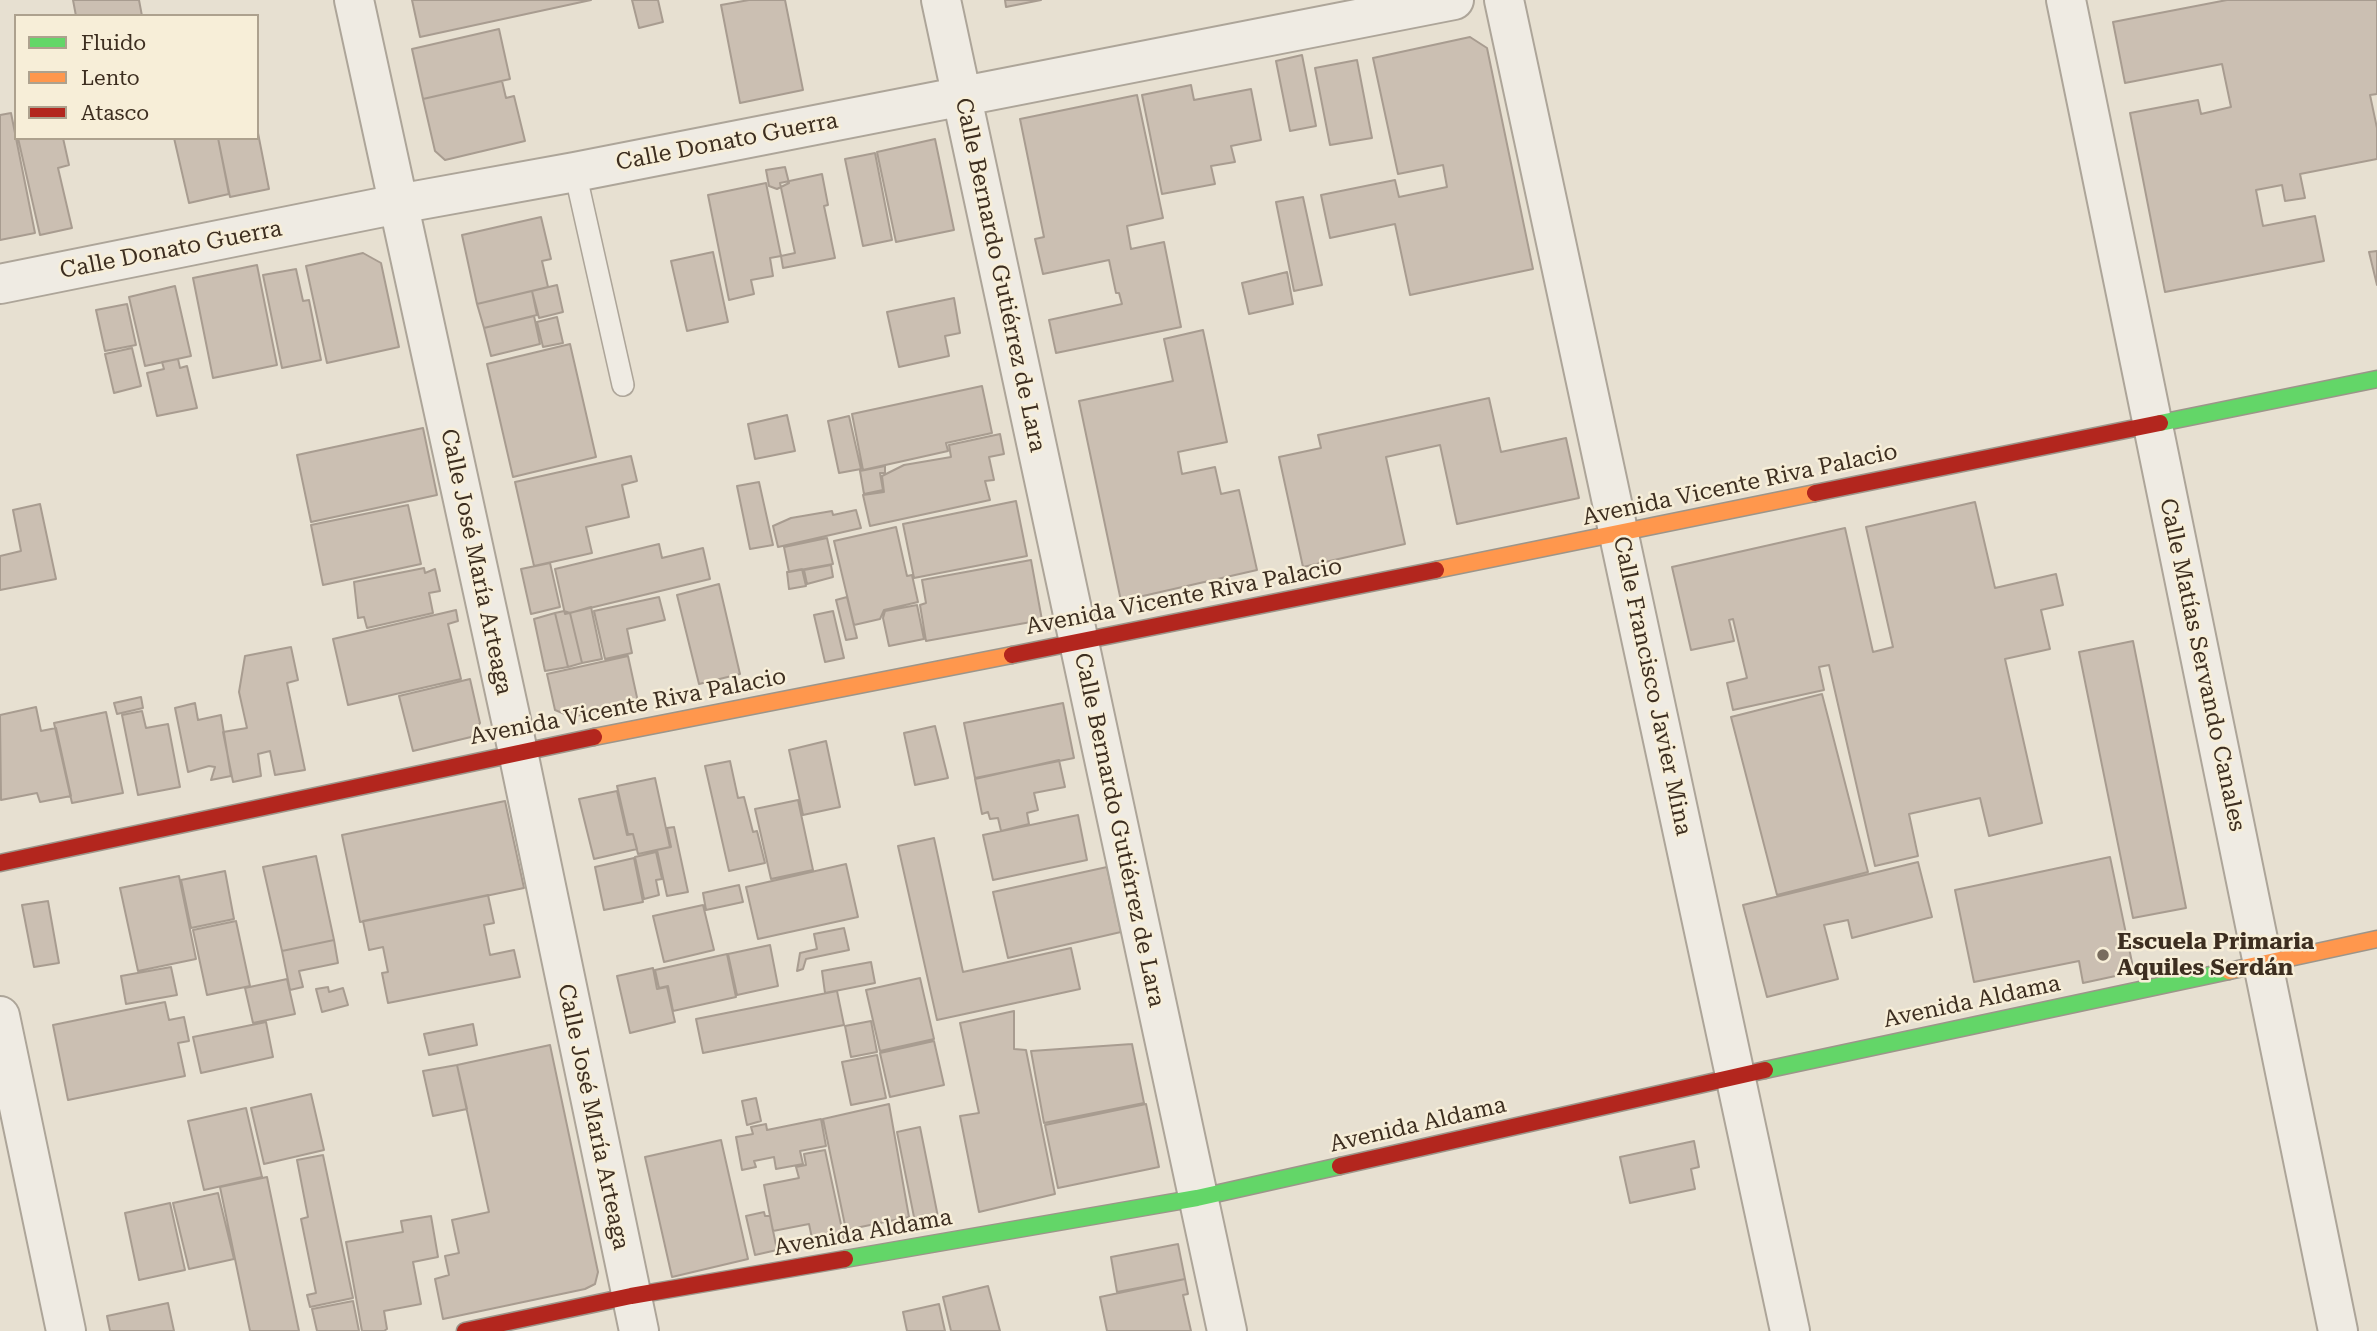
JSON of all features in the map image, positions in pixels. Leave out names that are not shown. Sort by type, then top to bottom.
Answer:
[{"type":"street","name":"Calle José María Arteaga","points":[[354,0],[518,752],[635,1314]]},
{"type":"street","name":"Calle Bernardo Gutiérrez de Lara","points":[[941,0],[1227,1331]]},
{"type":"street","name":"Calle Donato Guerra","points":[[0,284],[398,204],[575,172],[1454,0]]},
{"type":"street","name":"Calle Francisco Javier Mina","points":[[1504,0],[1790,1331]]},
{"type":"street","name":"Calle Matías Servando Canales","points":[[2066,0],[2338,1331]]},
{"type":"street","name":"Avenida Vicente Riva Palacio","points":[[0,863],[518,752],[1080,642],[2377,379]]},
{"type":"street","name":"Avenida Aldama","points":[[465,1331],[635,1314],[1197,1198],[1736,1076],[2377,939]]},
{"type":"street","points":[[0,1016],[66,1331]]},
{"type":"lane","points":[[575,172],[623,385]]},
{"type":"building","points":[[73,0],[139,0],[142,14],[76,14]]},
{"type":"building","points":[[412,0],[591,0],[420,37]]},
{"type":"building","points":[[632,0],[658,0],[663,22],[639,28]]},
{"type":"building","points":[[749,0],[785,0],[803,90],[740,103],[721,5]]},
{"type":"building","points":[[1005,0],[1041,0],[1006,7]]},
{"type":"building","points":[[2227,0],[2377,0],[2377,94],[2370,95],[2377,128],[2377,159],[2300,174],[2305,198],[2285,201],[2282,185],[2256,190],[2263,226],[2315,216],[2324,261],[2165,292],[2130,113],[2198,100],[2201,114],[2231,107],[2222,64],[2125,83],[2113,22]]},
{"type":"building","points":[[499,29],[510,79],[423,99],[412,49]]},
{"type":"building","points":[[1470,37],[1487,48],[1533,269],[1410,295],[1395,224],[1330,238],[1321,195],[1395,180],[1399,197],[1447,187],[1443,165],[1398,174],[1373,58]]},
{"type":"building","points":[[1302,55],[1316,126],[1290,131],[1276,61]]},
{"type":"building","points":[[1357,60],[1372,138],[1330,145],[1315,68]]},
{"type":"building","points":[[502,81],[506,98],[514,96],[525,141],[445,160],[435,151],[423,99]]},
{"type":"building","points":[[1191,85],[1194,100],[1251,89],[1261,140],[1231,146],[1235,162],[1211,166],[1215,184],[1162,194],[1142,95]]},
{"type":"building","points":[[1137,95],[1163,218],[1127,226],[1131,249],[1164,242],[1181,327],[1056,353],[1049,320],[1122,304],[1119,293],[1116,293],[1109,260],[1043,274],[1035,239],[1044,237],[1020,119]]},
{"type":"building","points":[[11,113],[14,140],[16,140],[35,233],[0,240],[0,115]]},
{"type":"building","points":[[259,138],[269,189],[230,197],[218,140]]},
{"type":"building","points":[[935,139],[954,230],[896,242],[877,152]]},
{"type":"building","points":[[18,140],[63,140],[69,165],[58,168],[72,228],[40,235]]},
{"type":"building","points":[[174,140],[218,140],[229,194],[189,203]]},
{"type":"building","points":[[875,153],[892,240],[863,246],[845,159]]},
{"type":"building","points":[[785,167],[789,183],[777,189],[769,186],[766,170]]},
{"type":"building","points":[[822,174],[828,205],[824,206],[835,258],[783,268],[781,256],[795,253],[780,183]]},
{"type":"building","points":[[766,183],[781,256],[770,258],[773,276],[751,280],[754,294],[729,300],[708,195]]},
{"type":"building","points":[[1303,197],[1322,285],[1294,291],[1276,202]]},
{"type":"building","points":[[541,217],[551,259],[542,261],[548,287],[477,304],[462,235]]},
{"type":"building","points":[[2377,251],[2377,285],[2369,252]]},
{"type":"building","points":[[713,252],[728,322],[687,331],[671,261]]},
{"type":"building","points":[[363,253],[381,263],[399,347],[327,363],[306,266]]},
{"type":"building","points":[[257,265],[277,365],[213,378],[193,278]]},
{"type":"building","points":[[296,269],[303,301],[309,300],[321,360],[282,368],[263,275]]},
{"type":"building","points":[[1287,272],[1293,304],[1249,314],[1242,283]]},
{"type":"building","points":[[557,285],[563,312],[539,318],[532,291]]},
{"type":"building","points":[[175,286],[191,356],[145,366],[129,297]]},
{"type":"building","points":[[532,291],[537,315],[484,328],[477,304]]},
{"type":"building","points":[[954,298],[960,333],[945,336],[949,356],[899,367],[887,312]]},
{"type":"building","points":[[127,304],[136,345],[105,351],[96,310]]},
{"type":"building","points":[[534,316],[540,344],[491,356],[484,328]]},
{"type":"building","points":[[557,317],[563,343],[543,347],[537,322]]},
{"type":"building","points":[[1203,330],[1227,442],[1178,452],[1182,474],[1215,467],[1221,494],[1239,490],[1257,570],[1121,601],[1079,401],[1173,381],[1164,339]]},
{"type":"building","points":[[570,344],[596,457],[513,477],[487,364]]},
{"type":"building","points":[[132,348],[141,386],[114,393],[105,354]]},
{"type":"building","points":[[178,359],[180,368],[187,366],[197,408],[157,416],[147,373],[164,369],[162,362]]},
{"type":"building","points":[[982,386],[992,433],[946,443],[948,451],[863,470],[852,414]]},
{"type":"building","points":[[1489,398],[1501,452],[1566,438],[1579,498],[1457,524],[1440,445],[1386,457],[1405,544],[1303,567],[1279,457],[1321,448],[1318,435]]},
{"type":"building","points":[[787,415],[795,451],[755,459],[748,424]]},
{"type":"building","points":[[849,416],[861,469],[839,473],[828,421]]},
{"type":"building","points":[[423,428],[437,495],[311,522],[297,455]]},
{"type":"building","points":[[1000,434],[1004,454],[989,457],[994,480],[985,481],[990,500],[870,526],[863,495],[884,492],[882,476],[904,465],[951,457],[949,445]]},
{"type":"building","points":[[631,456],[637,481],[622,485],[629,517],[586,527],[592,553],[534,566],[515,482]]},
{"type":"building","points":[[885,466],[885,473],[880,473],[883,490],[864,494],[860,471]]},
{"type":"building","points":[[759,482],[773,545],[750,549],[737,486]]},
{"type":"building","points":[[1016,501],[1027,556],[914,578],[903,524]]},
{"type":"building","points":[[1975,502],[1995,588],[2056,574],[2063,605],[2041,610],[2050,649],[2005,659],[2042,823],[1989,836],[1980,798],[1909,814],[1918,856],[1875,866],[1829,665],[1819,667],[1824,690],[1733,710],[1727,683],[1747,678],[1733,619],[1729,620],[1734,641],[1691,650],[1672,567],[1845,528],[1873,652],[1893,647],[1866,527]]},
{"type":"building","points":[[40,504],[56,579],[0,590],[0,556],[21,551],[13,510]]},
{"type":"building","points":[[408,505],[421,564],[323,585],[311,525]]},
{"type":"building","points":[[856,510],[861,528],[778,547],[773,526],[791,518],[832,511],[833,515]]},
{"type":"building","points":[[896,527],[907,576],[912,575],[918,602],[884,610],[880,619],[854,625],[834,541]]},
{"type":"building","points":[[827,538],[833,564],[789,572],[784,547]]},
{"type":"building","points":[[659,544],[662,558],[703,548],[710,579],[565,614],[555,569]]},
{"type":"building","points":[[1031,560],[1042,620],[926,641],[920,605],[926,603],[922,580]]},
{"type":"building","points":[[550,563],[560,607],[531,614],[521,569]]},
{"type":"building","points":[[831,565],[833,577],[807,584],[804,570]]},
{"type":"building","points":[[424,568],[425,573],[435,569],[440,591],[429,593],[433,613],[367,628],[364,617],[358,618],[354,582]]},
{"type":"building","points":[[802,569],[806,586],[789,589],[787,572]]},
{"type":"building","points":[[719,584],[740,674],[699,684],[677,595]]},
{"type":"building","points":[[659,597],[665,620],[627,629],[632,653],[605,659],[594,611]]},
{"type":"building","points":[[847,597],[857,638],[846,640],[836,600]]},
{"type":"building","points":[[917,605],[924,639],[889,646],[883,618],[885,611]]},
{"type":"building","points":[[591,607],[602,659],[582,663],[570,613]]},
{"type":"building","points":[[456,610],[458,621],[448,624],[461,679],[348,705],[333,639]]},
{"type":"building","points":[[833,611],[844,658],[825,662],[814,615]]},
{"type":"building","points":[[555,613],[570,613],[582,663],[568,667]]},
{"type":"building","points":[[555,613],[568,667],[545,671],[534,619]]},
{"type":"building","points":[[2133,641],[2186,908],[2133,918],[2079,652]]},
{"type":"building","points":[[291,647],[298,680],[287,683],[305,770],[275,775],[270,751],[258,754],[261,776],[233,782],[223,732],[247,728],[239,692],[245,656]]},
{"type":"building","points":[[628,656],[638,702],[572,717],[555,710],[547,674]]},
{"type":"building","points":[[470,679],[480,723],[471,737],[413,751],[399,696]]},
{"type":"building","points":[[1822,694],[1868,872],[1777,895],[1731,717]]},
{"type":"building","points":[[141,697],[143,708],[117,714],[114,703]]},
{"type":"building","points":[[195,703],[198,720],[221,715],[231,776],[211,780],[215,767],[209,766],[188,772],[175,708]]},
{"type":"building","points":[[1063,703],[1074,758],[975,778],[964,723]]},
{"type":"building","points":[[36,707],[41,731],[56,728],[71,796],[40,802],[37,793],[1,800],[0,715]]},
{"type":"building","points":[[142,711],[146,728],[168,724],[180,787],[138,795],[122,715]]},
{"type":"building","points":[[106,712],[123,793],[72,803],[54,723]]},
{"type":"building","points":[[935,726],[948,778],[915,785],[904,733]]},
{"type":"building","points":[[826,741],[840,807],[803,815],[789,750]]},
{"type":"building","points":[[1059,760],[1065,787],[1034,793],[1038,810],[1027,813],[1029,824],[1001,831],[998,818],[990,819],[988,812],[982,814],[975,779]]},
{"type":"building","points":[[730,761],[738,798],[744,797],[765,863],[729,871],[705,766]]},
{"type":"building","points":[[655,778],[670,847],[638,854],[633,834],[628,834],[617,786]]},
{"type":"building","points":[[617,791],[627,835],[633,834],[637,849],[594,859],[579,799]]},
{"type":"building","points":[[798,800],[813,870],[771,879],[755,809]]},
{"type":"building","points":[[505,801],[524,888],[360,922],[342,835]]},
{"type":"building","points":[[1078,815],[1087,860],[993,880],[983,835]]},
{"type":"building","points":[[674,827],[688,892],[667,896],[657,850],[671,847],[667,828]]},
{"type":"building","points":[[934,838],[963,972],[1071,948],[1080,989],[937,1020],[898,846]]},
{"type":"building","points":[[656,852],[662,879],[656,880],[659,895],[644,899],[635,857]]},
{"type":"building","points":[[316,856],[334,940],[282,951],[263,867]]},
{"type":"building","points":[[2110,857],[2134,972],[2083,983],[2079,961],[1974,982],[1955,890]]},
{"type":"building","points":[[634,858],[643,902],[604,910],[595,867]]},
{"type":"building","points":[[1918,862],[1932,917],[1852,938],[1848,920],[1824,925],[1838,979],[1767,997],[1743,905]]},
{"type":"building","points":[[846,864],[858,917],[758,939],[746,887]]},
{"type":"building","points":[[1107,867],[1121,932],[1008,958],[993,892]]},
{"type":"building","points":[[225,871],[234,919],[191,928],[181,880]]},
{"type":"building","points":[[179,876],[196,959],[138,971],[120,888]]},
{"type":"building","points":[[739,885],[743,902],[706,910],[703,893]]},
{"type":"building","points":[[488,895],[494,923],[484,925],[490,955],[514,950],[520,977],[388,1003],[382,973],[388,972],[383,947],[369,950],[363,921]]},
{"type":"building","points":[[48,901],[59,963],[34,967],[22,905]]},
{"type":"building","points":[[703,905],[714,950],[664,962],[653,916]]},
{"type":"building","points":[[236,921],[250,986],[207,995],[193,930]]},
{"type":"building","points":[[844,928],[849,950],[806,959],[803,969],[797,971],[800,953],[817,949],[814,934]]},
{"type":"building","points":[[334,940],[338,963],[299,971],[303,987],[290,990],[282,951]]},
{"type":"building","points":[[770,945],[778,986],[737,995],[728,954]]},
{"type":"building","points":[[727,954],[736,997],[673,1011],[668,986],[659,988],[655,970]]},
{"type":"building","points":[[871,962],[875,983],[825,993],[822,971]]},
{"type":"building","points":[[171,967],[177,995],[126,1004],[121,976]]},
{"type":"building","points":[[653,968],[657,989],[667,987],[675,1022],[630,1033],[617,976]]},
{"type":"building","points":[[920,978],[934,1039],[880,1051],[866,990]]},
{"type":"building","points":[[287,979],[295,1014],[253,1023],[245,988]]},
{"type":"building","points":[[328,987],[329,992],[343,988],[348,1005],[322,1012],[316,989]]},
{"type":"building","points":[[837,991],[844,1025],[703,1053],[696,1019]]},
{"type":"building","points":[[165,1002],[169,1020],[184,1017],[189,1041],[178,1043],[185,1076],[68,1100],[53,1025]]},
{"type":"building","points":[[1014,1011],[1014,1049],[1026,1050],[1055,1194],[979,1212],[960,1116],[979,1113],[960,1023]]},
{"type":"building","points":[[871,1021],[877,1052],[851,1057],[845,1026]]},
{"type":"building","points":[[266,1022],[273,1057],[201,1073],[193,1037]]},
{"type":"building","points":[[473,1024],[477,1045],[429,1055],[424,1034]]},
{"type":"building","points":[[934,1041],[944,1085],[890,1097],[880,1053]]},
{"type":"building","points":[[1132,1044],[1144,1103],[1044,1123],[1031,1051]]},
{"type":"building","points":[[550,1045],[598,1272],[595,1284],[585,1289],[443,1319],[435,1279],[449,1275],[445,1256],[459,1253],[452,1220],[489,1212],[457,1065]]},
{"type":"building","points":[[877,1055],[886,1098],[851,1105],[842,1062]]},
{"type":"building","points":[[457,1065],[467,1109],[433,1116],[423,1071]]},
{"type":"building","points":[[311,1094],[324,1150],[264,1164],[251,1108]]},
{"type":"building","points":[[756,1098],[761,1121],[747,1125],[742,1101]]},
{"type":"building","points":[[889,1104],[909,1217],[846,1230],[823,1119]]},
{"type":"building","points":[[1146,1104],[1159,1167],[1058,1188],[1045,1125]]},
{"type":"building","points":[[246,1108],[262,1177],[204,1190],[188,1121]]},
{"type":"building","points":[[821,1119],[826,1146],[800,1151],[803,1164],[776,1169],[774,1157],[754,1161],[756,1167],[742,1170],[736,1137],[753,1134],[751,1127],[766,1124],[767,1130]]},
{"type":"building","points":[[920,1127],[938,1217],[915,1222],[897,1132]]},
{"type":"building","points":[[721,1140],[748,1259],[672,1277],[645,1157]]},
{"type":"building","points":[[1694,1141],[1699,1167],[1691,1169],[1695,1189],[1630,1203],[1620,1157]]},
{"type":"building","points":[[825,1150],[845,1243],[814,1248],[809,1224],[773,1231],[764,1185],[799,1178],[796,1167],[806,1165],[804,1154]]},
{"type":"building","points":[[323,1155],[353,1298],[310,1307],[307,1295],[316,1293],[301,1219],[308,1217],[297,1160]]},
{"type":"building","points":[[267,1177],[299,1331],[250,1331],[220,1187]]},
{"type":"building","points":[[218,1193],[234,1259],[189,1269],[173,1203]]},
{"type":"building","points":[[170,1203],[185,1270],[139,1280],[125,1213]]},
{"type":"building","points":[[764,1212],[765,1216],[770,1216],[777,1250],[755,1255],[746,1216]]},
{"type":"building","points":[[431,1216],[438,1257],[413,1262],[421,1304],[384,1311],[387,1329],[384,1331],[362,1331],[346,1242],[403,1232],[401,1221]]},
{"type":"building","points":[[1178,1244],[1185,1279],[1117,1292],[1111,1257]]},
{"type":"building","points":[[1185,1279],[1188,1294],[1183,1295],[1191,1331],[1107,1331],[1100,1297]]},
{"type":"building","points":[[988,1286],[1000,1331],[951,1331],[943,1297]]},
{"type":"building","points":[[353,1301],[359,1331],[317,1331],[312,1309]]},
{"type":"building","points":[[168,1303],[174,1331],[110,1331],[107,1316]]},
{"type":"building","points":[[939,1304],[945,1331],[907,1331],[903,1312]]},
{"type":"traffic: fast","points":[[2160,423],[2377,379]]},
{"type":"traffic: fast","points":[[1765,1070],[2229,971]]},
{"type":"traffic: fast","points":[[845,1259],[1197,1198],[1340,1166]]},
{"type":"traffic: slow","points":[[1436,570],[1815,493]]},
{"type":"traffic: slow","points":[[594,737],[1012,655]]},
{"type":"traffic: slow","points":[[2229,971],[2377,939]]},
{"type":"traffic: jam","points":[[1815,493],[2160,423]]},
{"type":"traffic: jam","points":[[1012,655],[1436,570]]},
{"type":"traffic: jam","points":[[0,863],[594,737]]},
{"type":"traffic: jam","points":[[1340,1166],[1765,1070]]},
{"type":"traffic: jam","points":[[465,1331],[631,1296],[845,1259]]},
{"type":"place","name":"Escuela Primaria Aquiles Serdán","points":[[2103,955]]}]
